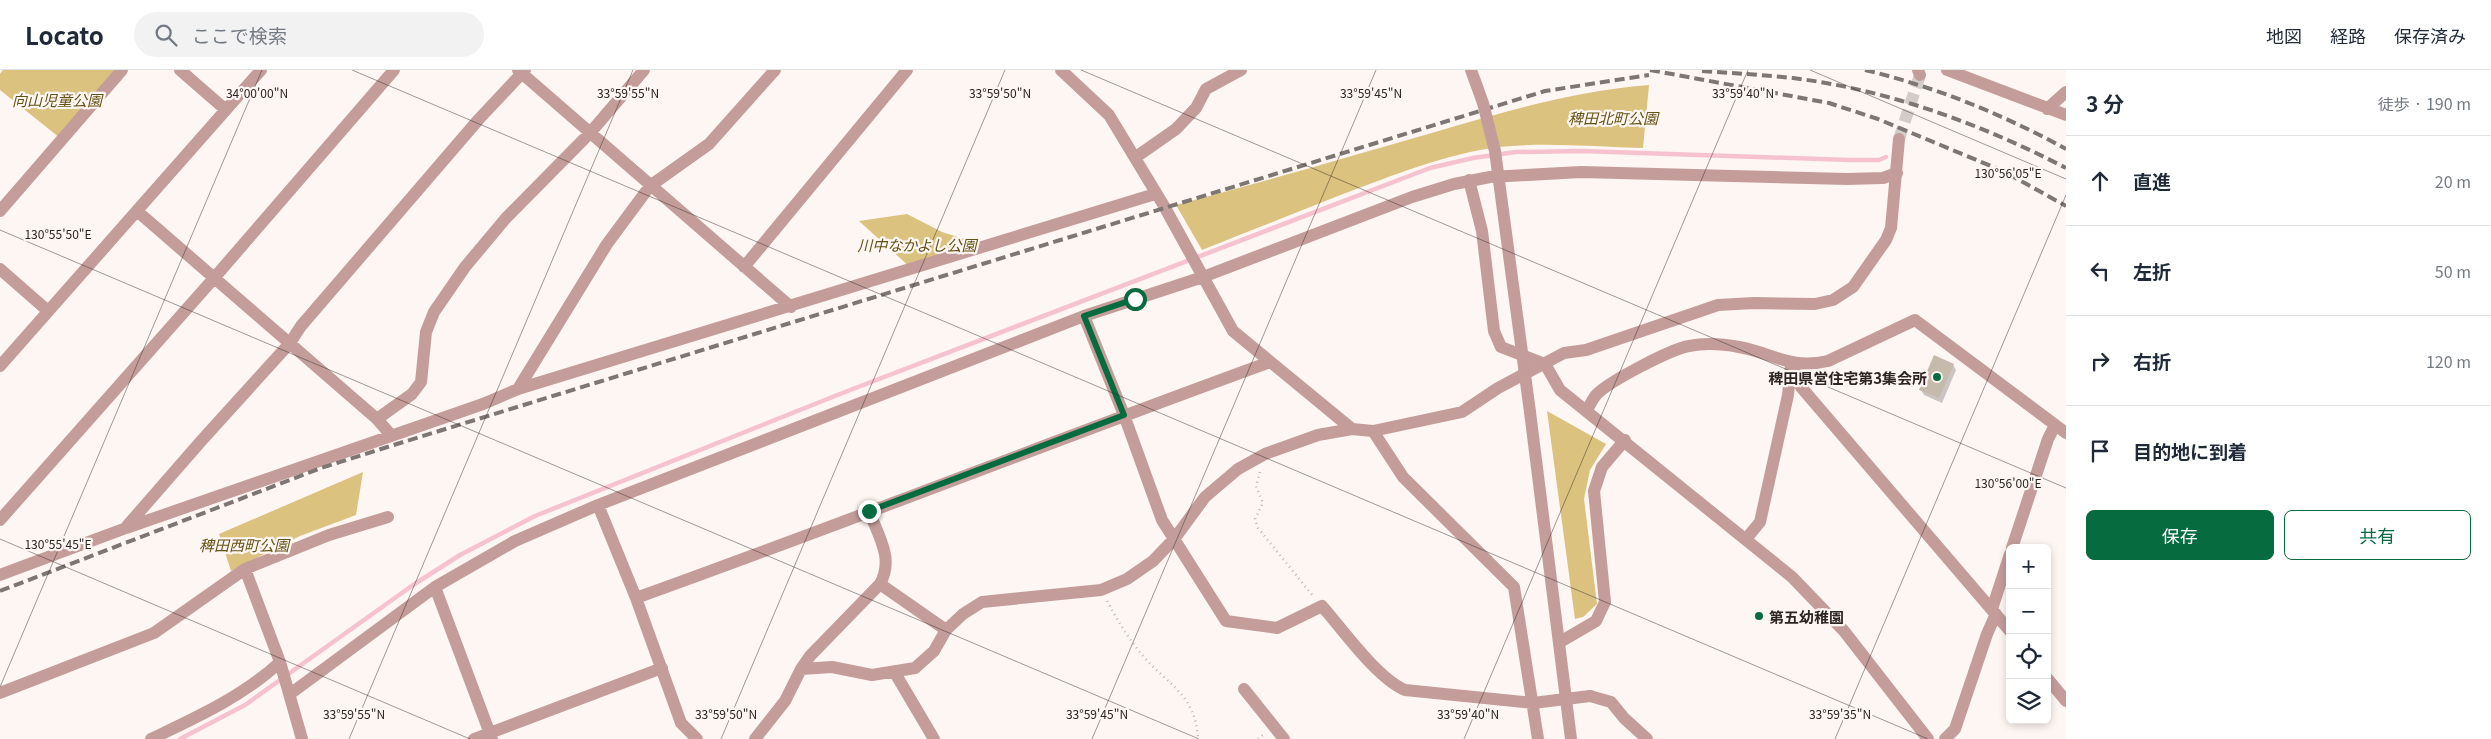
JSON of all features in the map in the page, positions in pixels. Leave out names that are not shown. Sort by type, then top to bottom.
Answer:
[{"type":"street","points":[[0,211],[122,70]]},
{"type":"street","points":[[180,70],[226,110]]},
{"type":"street","points":[[0,366],[261,70]]},
{"type":"street","points":[[0,520],[215,277],[394,70]]},
{"type":"street","points":[[377,420],[412,394],[421,382],[426,332],[434,312],[465,268],[506,218],[590,133],[644,70]]},
{"type":"street","points":[[518,389],[607,244],[650,186],[709,144],[775,70]]},
{"type":"street","points":[[744,267],[907,70]]},
{"type":"street","points":[[1061,70],[1109,115],[1136,157],[1233,331],[1352,428]]},
{"type":"street","points":[[1136,157],[1176,128],[1196,108],[1206,89],[1241,70]]},
{"type":"street","points":[[1471,70],[1483,103],[1496,160],[1560,642],[1571,739]]},
{"type":"street","points":[[1947,70],[2066,115]]},
{"type":"street","points":[[126,528],[202,440],[290,343],[308,319],[522,71],[650,186],[791,307]]},
{"type":"street","points":[[2047,109],[2066,92]]},
{"type":"street","points":[[801,670],[832,667],[872,675],[895,673],[915,668],[934,651],[946,630],[964,614],[982,602],[1101,590],[1127,579],[1153,561],[1175,538],[1205,497],[1238,469],[1266,454],[1318,435],[1352,428],[1374,431],[1462,412],[1498,388],[1564,353],[1586,350],[1718,305],[1754,303],[1815,304],[1833,300],[1853,287],[1886,240],[1891,228],[1892,200],[1897,173],[1899,139]]},
{"type":"street","points":[[289,690],[435,587],[515,541],[598,505],[1084,316],[1412,197],[1470,180],[1524,174],[1581,172],[1847,179],[1883,178],[1897,173]]},
{"type":"street","points":[[1470,180],[1482,231],[1494,331],[1501,347],[1545,364],[1560,390],[1625,440],[1792,577],[1829,614],[1928,739]]},
{"type":"street","points":[[0,575],[390,434],[483,404],[518,389],[791,307],[1155,194]]},
{"type":"street","points":[[138,211],[290,343],[377,420],[390,434]]},
{"type":"street","points":[[0,269],[48,312]]},
{"type":"street","points":[[1084,316],[1124,415],[1162,520],[1226,621],[1278,628],[1322,606],[1372,664],[1396,686],[1404,690],[1533,703],[1590,696],[1611,702],[1624,718],[1647,739]]},
{"type":"street","points":[[1587,410],[1598,394],[1664,354],[1687,346],[1708,344],[1738,346],[1791,364],[1814,364],[1828,361],[1915,320],[2066,433]]},
{"type":"street","points":[[636,598],[812,535],[869,511],[1270,362]]},
{"type":"street","points":[[1746,539],[1760,522],[1788,394],[1791,364]]},
{"type":"street","points":[[1791,364],[1801,387],[2006,626]]},
{"type":"street","points":[[2013,544],[2048,439],[2055,425]]},
{"type":"street","points":[[1374,431],[1402,477],[1514,587],[1538,739]]},
{"type":"street","points":[[1560,642],[1596,621],[1605,602],[1594,491],[1602,467],[1625,440]]},
{"type":"street","points":[[598,505],[636,598],[681,723],[697,739]]},
{"type":"street","points":[[755,739],[786,701],[810,656],[880,584],[888,563],[869,511]]},
{"type":"street","points":[[0,693],[154,633],[245,569],[329,535],[388,517]]},
{"type":"street","points":[[1945,739],[1955,729],[1987,634],[2006,568]]},
{"type":"street","points":[[245,569],[281,665],[302,739]]},
{"type":"street","points":[[880,584],[946,630]]},
{"type":"street","points":[[435,587],[491,736]]},
{"type":"street","points":[[151,739],[191,720],[281,665]]},
{"type":"street","points":[[474,739],[491,736],[662,668]]},
{"type":"street","points":[[895,673],[934,739]]},
{"type":"street","points":[[2048,679],[2066,701]]},
{"type":"street","points":[[1244,689],[1284,739]]},
{"type":"path","points":[[1266,454],[1256,486],[1263,499],[1255,519],[1256,523],[1272,547],[1322,606]]},
{"type":"path","points":[[1101,590],[1132,642],[1146,659],[1181,693],[1194,716],[1198,739]]},
{"type":"green space","name":"向山児童公園","points":[[3,70],[117,70],[60,138],[0,90],[0,74]]},
{"type":"green space","name":"稗田北町公園","points":[[1649,85],[1643,148],[1535,145],[1479,150],[1439,160],[1381,180],[1202,250],[1176,205],[1514,109],[1594,92]]},
{"type":"green space","name":"川中なかよし公園","points":[[907,214],[942,232],[986,246],[911,268],[859,221]]},
{"type":"green space","points":[[1547,411],[1606,444],[1590,470],[1584,499],[1597,604],[1583,617],[1575,619]]},
{"type":"green space","name":"稗田西町公園","points":[[363,472],[356,515],[300,536],[231,571],[219,534]]},
{"type":"building","name":"稗田県営住宅第3集会所","points":[[1934,355],[1954,364],[1939,398],[1919,390]]},
{"type":"waterway","points":[[180,739],[245,705],[413,585],[460,555],[535,516],[845,392],[1430,168],[1473,158],[1516,152],[1582,151],[1849,160],[1879,160],[1886,157]]},
{"type":"tunnel","points":[[1899,139],[1920,75]]},
{"type":"railway","points":[[1650,70],[1829,103],[1878,119],[2003,171],[2066,206]]},
{"type":"railway","points":[[1865,70],[1943,93],[2018,124],[2066,149]]},
{"type":"railway","points":[[1702,71],[1793,78],[1864,91],[1899,100],[1968,123],[2066,168]]},
{"type":"railway","points":[[0,591],[321,468],[400,443],[1545,91],[1649,75]]},
{"type":"place","name":"稗田県営住宅第3集会所","points":[[1937,377]]},
{"type":"place","name":"第五幼稚園","points":[[1759,616]]},
{"type":"route","points":[[869,511],[1124,415],[1084,316],[1135,299]]}]
